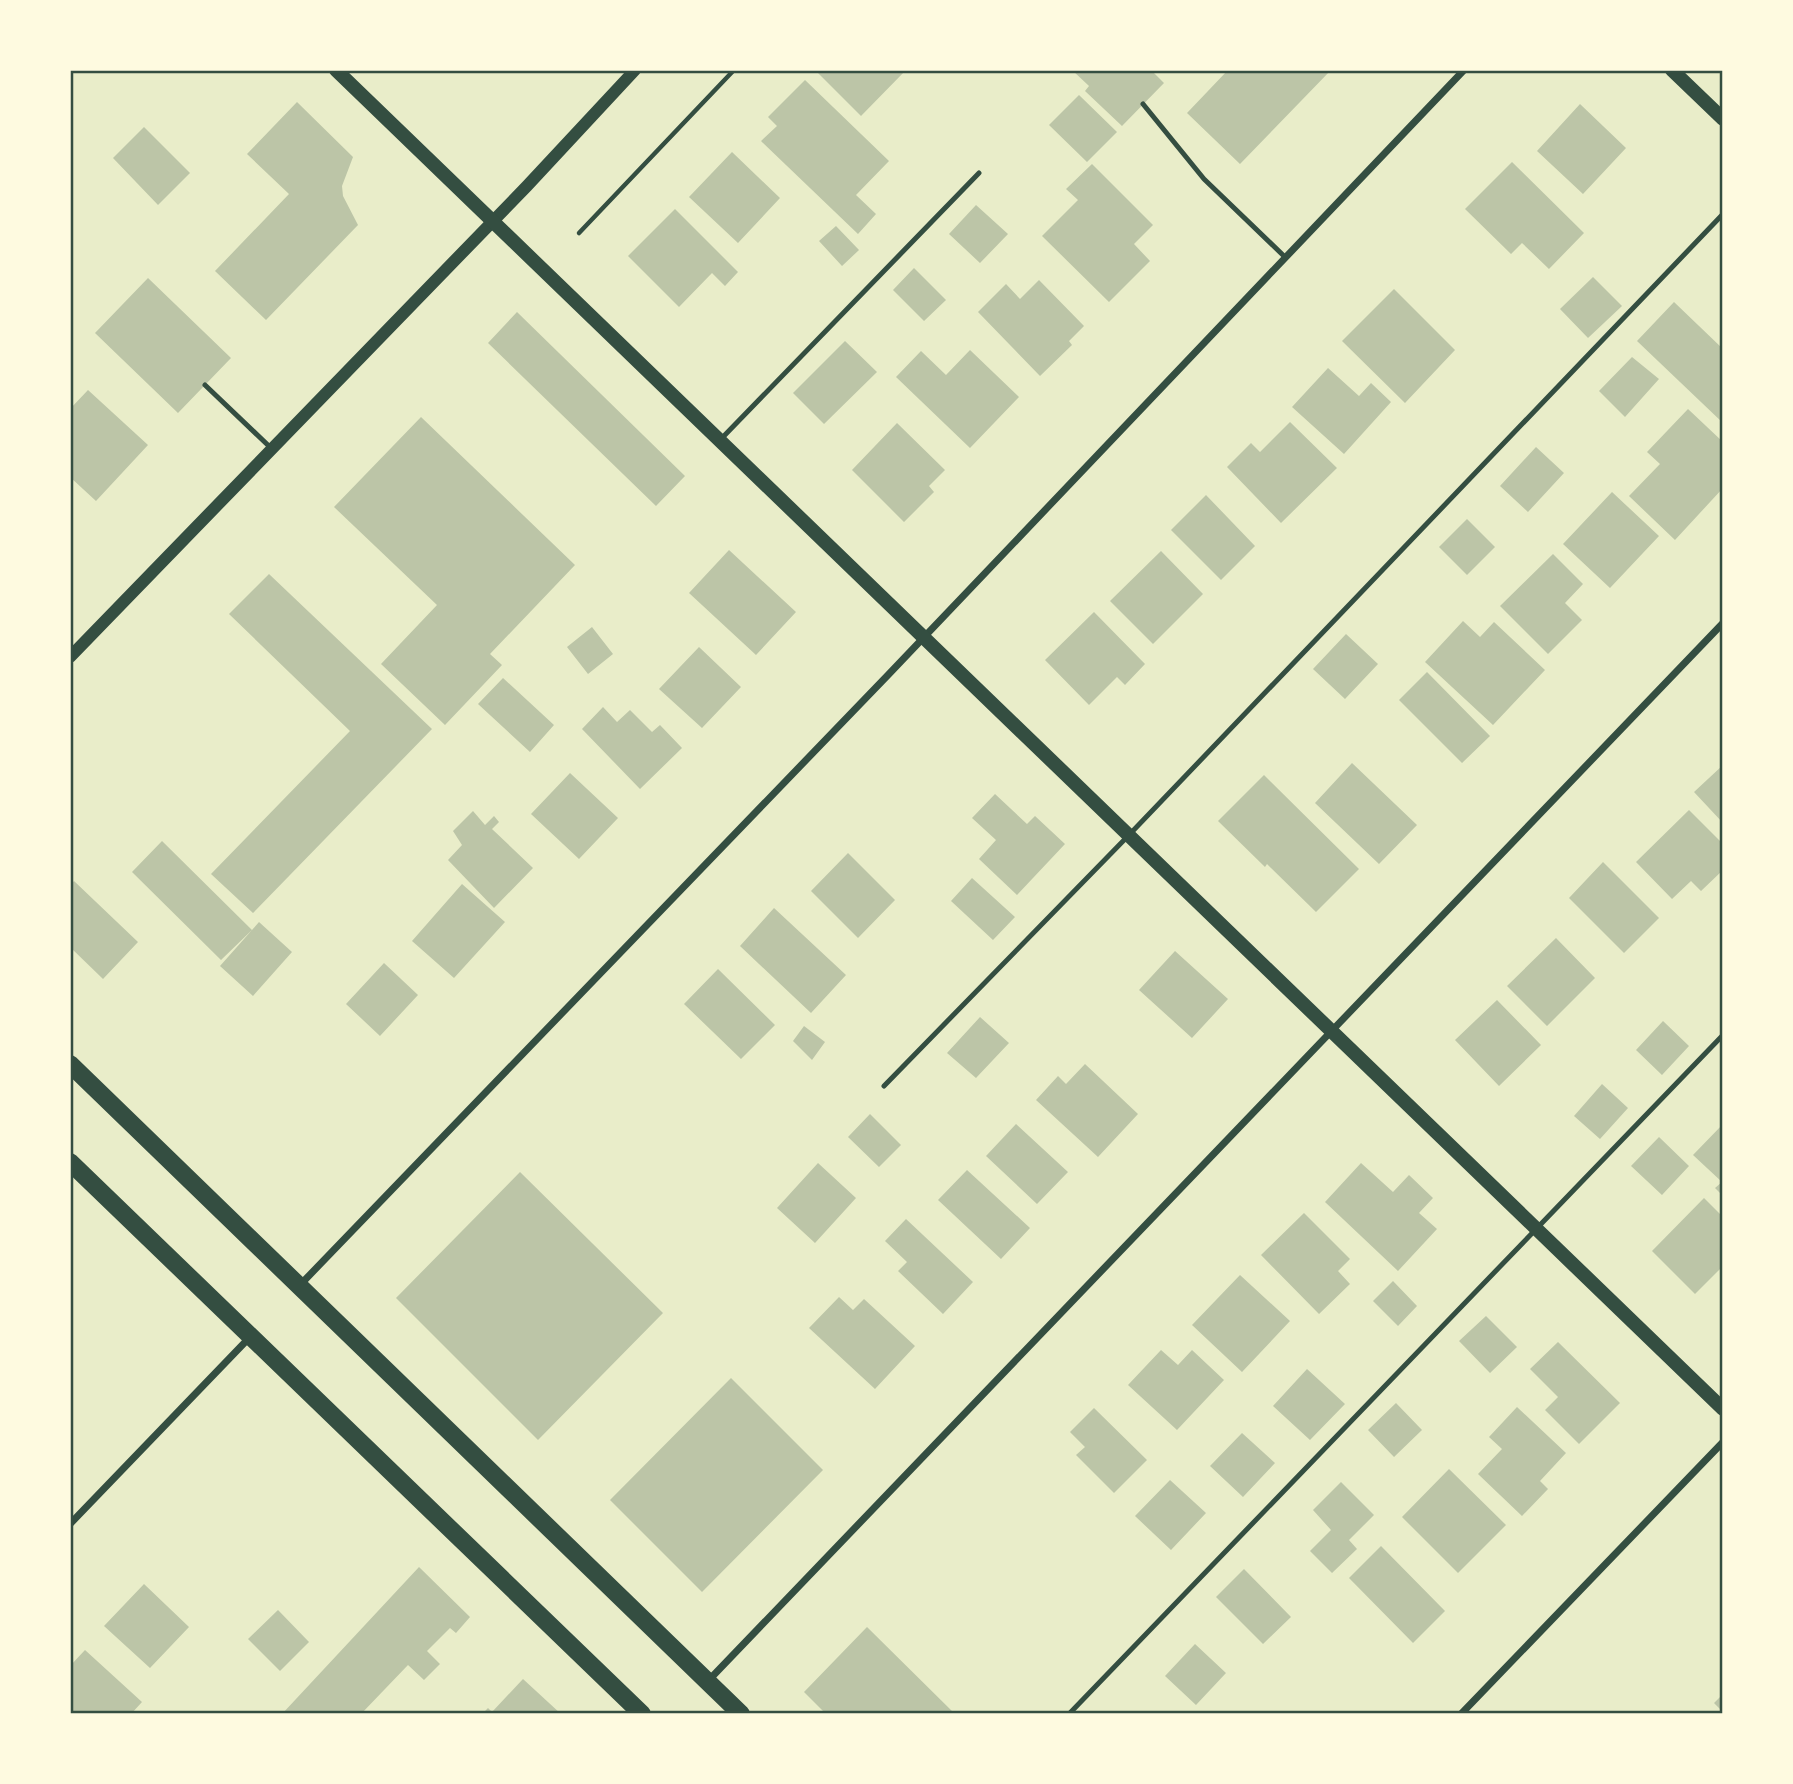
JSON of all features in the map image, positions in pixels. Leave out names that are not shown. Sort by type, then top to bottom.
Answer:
[{"type":"main road","points":[[336,70],[1723,1409]]},
{"type":"main road","points":[[1672,70],[1723,119]]},
{"type":"main road","points":[[70,1064],[741,1714]]},
{"type":"main road","points":[[70,1162],[642,1714]]},
{"type":"street","points":[[70,657],[492,222],[635,70]]},
{"type":"street","points":[[300,1285],[923,638],[1464,70]]},
{"type":"street","points":[[707,1681],[1723,623]]},
{"type":"street","points":[[70,1524],[251,1337]]},
{"type":"street","points":[[1461,1714],[1723,1442]]},
{"type":"lane","points":[[1143,104],[1204,179],[1285,257]]},
{"type":"lane","points":[[720,440],[979,173]]},
{"type":"lane","points":[[884,1086],[1128,836],[1723,214]]},
{"type":"lane","points":[[205,385],[272,449]]},
{"type":"lane","points":[[1069,1714],[1723,1035]]},
{"type":"path","points":[[579,233],[734,70]]},
{"type":"building","points":[[815,70],[906,70],[861,116]]},
{"type":"building","points":[[1072,70],[1151,70],[1164,83],[1122,126],[1085,91],[1089,86]]},
{"type":"building","points":[[1228,70],[1331,70],[1240,164],[1187,113]]},
{"type":"building","points":[[805,80],[889,161],[856,195],[876,214],[858,234],[761,141],[777,126],[768,117]]},
{"type":"building","points":[[1079,95],[1117,132],[1087,162],[1049,125]]},
{"type":"building","points":[[297,102],[353,157],[342,186],[343,196],[358,225],[266,320],[215,271],[289,194],[247,154]]},
{"type":"building","points":[[1580,104],[1626,148],[1583,194],[1537,151]]},
{"type":"building","points":[[144,127],[190,173],[158,205],[113,158]]},
{"type":"building","points":[[732,152],[780,198],[738,243],[689,197]]},
{"type":"building","points":[[1512,162],[1584,233],[1549,269],[1522,243],[1511,254],[1465,209]]},
{"type":"building","points":[[1092,164],[1153,225],[1134,244],[1150,261],[1109,302],[1042,236],[1078,200],[1066,189]]},
{"type":"building","points":[[976,205],[1008,234],[980,263],[949,234]]},
{"type":"building","points":[[675,209],[738,272],[725,286],[712,273],[679,307],[628,256]]},
{"type":"building","points":[[836,226],[859,250],[842,266],[819,241]]},
{"type":"building","points":[[914,268],[946,300],[924,321],[893,290]]},
{"type":"building","points":[[1593,277],[1622,306],[1588,338],[1560,309]]},
{"type":"building","points":[[148,278],[231,358],[178,413],[95,333]]},
{"type":"building","points":[[1039,280],[1084,326],[1069,341],[1072,345],[1040,376],[978,312],[1006,284],[1020,299]]},
{"type":"building","points":[[1394,289],[1455,350],[1405,403],[1342,341]]},
{"type":"building","points":[[1674,302],[1723,349],[1723,423],[1637,341]]},
{"type":"building","points":[[517,312],[685,476],[656,506],[488,343]]},
{"type":"building","points":[[845,341],[877,372],[824,424],[793,393]]},
{"type":"building","points":[[970,350],[1019,397],[970,448],[896,377],[921,351],[946,375]]},
{"type":"building","points":[[1632,357],[1659,379],[1625,417],[1599,391]]},
{"type":"building","points":[[1328,368],[1359,396],[1371,383],[1391,402],[1344,454],[1292,407]]},
{"type":"building","points":[[88,390],[148,445],[96,501],[70,477],[70,409]]},
{"type":"building","points":[[1688,409],[1723,442],[1723,488],[1675,540],[1629,496],[1660,464],[1647,452]]},
{"type":"building","points":[[421,417],[575,565],[490,654],[502,665],[445,725],[381,664],[437,605],[334,507]]},
{"type":"building","points":[[1290,422],[1337,468],[1281,523],[1227,467],[1251,443],[1260,452]]},
{"type":"building","points":[[897,423],[945,470],[929,486],[934,492],[904,522],[852,470]]},
{"type":"building","points":[[1536,447],[1564,473],[1528,512],[1500,486]]},
{"type":"building","points":[[1612,492],[1659,536],[1610,588],[1563,544]]},
{"type":"building","points":[[1206,495],[1255,546],[1221,580],[1171,530]]},
{"type":"building","points":[[1467,519],[1495,547],[1467,575],[1439,547]]},
{"type":"building","points":[[729,550],[796,612],[756,655],[689,593]]},
{"type":"building","points":[[1161,551],[1203,594],[1153,644],[1110,601]]},
{"type":"building","points":[[1553,554],[1583,584],[1565,603],[1582,620],[1548,654],[1500,606]]},
{"type":"building","points":[[269,574],[432,729],[253,913],[211,874],[350,731],[229,614]]},
{"type":"building","points":[[1094,612],[1145,664],[1125,685],[1117,677],[1089,705],[1045,660]]},
{"type":"building","points":[[1463,621],[1480,637],[1494,622],[1545,670],[1493,725],[1425,662]]},
{"type":"building","points":[[592,627],[613,654],[588,674],[567,647]]},
{"type":"building","points":[[1346,634],[1378,664],[1345,699],[1313,669]]},
{"type":"building","points":[[699,647],[741,687],[702,728],[659,689]]},
{"type":"building","points":[[1427,672],[1490,736],[1462,763],[1399,700]]},
{"type":"building","points":[[503,678],[554,725],[530,752],[478,704]]},
{"type":"building","points":[[603,707],[617,722],[630,710],[652,732],[660,725],[682,748],[640,789],[582,729]]},
{"type":"building","points":[[1352,763],[1417,825],[1379,864],[1315,803]]},
{"type":"building","points":[[1723,765],[1723,823],[1694,792]]},
{"type":"building","points":[[570,773],[618,818],[579,859],[531,814]]},
{"type":"building","points":[[1264,775],[1359,869],[1316,912],[1218,821]]},
{"type":"building","points":[[995,794],[1027,824],[1035,816],[1065,844],[1017,895],[979,859],[996,840],[972,818]]},
{"type":"building","points":[[1689,810],[1723,844],[1723,870],[1701,891],[1691,881],[1672,899],[1636,862]]},
{"type":"building","points":[[473,811],[485,825],[494,816],[499,822],[492,829],[533,868],[494,908],[448,860],[462,845],[453,831]]},
{"type":"building","points":[[162,841],[252,930],[221,960],[132,872]]},
{"type":"building","points":[[848,853],[895,900],[858,938],[811,891]]},
{"type":"building","points":[[1603,862],[1659,918],[1624,953],[1569,898]]},
{"type":"building","points":[[972,878],[1015,917],[993,940],[951,901]]},
{"type":"building","points":[[74,881],[138,942],[103,979],[70,947],[70,886]]},
{"type":"building","points":[[462,884],[505,922],[454,978],[412,941]]},
{"type":"building","points":[[774,908],[846,975],[811,1013],[740,946]]},
{"type":"building","points":[[259,922],[292,952],[253,996],[220,966]]},
{"type":"building","points":[[1556,938],[1595,978],[1547,1026],[1507,986]]},
{"type":"building","points":[[1175,951],[1228,999],[1192,1038],[1139,990]]},
{"type":"building","points":[[384,963],[418,995],[380,1036],[346,1004]]},
{"type":"building","points":[[718,969],[775,1025],[741,1059],[684,1004]]},
{"type":"building","points":[[1497,1000],[1541,1045],[1499,1086],[1455,1040]]},
{"type":"building","points":[[980,1017],[1009,1043],[976,1078],[947,1053]]},
{"type":"building","points":[[1663,1021],[1689,1046],[1662,1075],[1636,1050]]},
{"type":"building","points":[[804,1026],[825,1042],[812,1060],[793,1041]]},
{"type":"building","points":[[1085,1064],[1138,1114],[1098,1157],[1036,1100],[1058,1076],[1066,1084]]},
{"type":"building","points":[[1602,1084],[1628,1108],[1600,1139],[1574,1116]]},
{"type":"building","points":[[870,1114],[901,1145],[879,1167],[848,1137]]},
{"type":"building","points":[[1016,1124],[1068,1172],[1037,1204],[986,1156]]},
{"type":"building","points":[[1723,1124],[1723,1196],[1715,1188],[1722,1182],[1693,1155]]},
{"type":"building","points":[[1659,1137],[1689,1166],[1662,1195],[1631,1166]]},
{"type":"building","points":[[818,1163],[856,1198],[815,1243],[777,1208]]},
{"type":"building","points":[[1361,1163],[1393,1192],[1409,1175],[1433,1198],[1419,1213],[1437,1229],[1398,1271],[1325,1202]]},
{"type":"building","points":[[967,1170],[1030,1228],[1001,1259],[938,1200]]},
{"type":"building","points":[[520,1172],[663,1313],[538,1440],[396,1298]]},
{"type":"building","points":[[1704,1198],[1723,1217],[1723,1266],[1695,1294],[1652,1251]]},
{"type":"building","points":[[1304,1213],[1350,1259],[1338,1271],[1350,1284],[1319,1314],[1261,1255]]},
{"type":"building","points":[[906,1219],[973,1282],[943,1314],[898,1271],[907,1262],[885,1241]]},
{"type":"building","points":[[1240,1275],[1290,1321],[1242,1372],[1192,1325]]},
{"type":"building","points":[[1393,1281],[1417,1306],[1398,1326],[1373,1301]]},
{"type":"building","points":[[839,1297],[853,1310],[864,1299],[915,1346],[875,1389],[809,1328]]},
{"type":"building","points":[[1486,1316],[1517,1347],[1490,1373],[1459,1341]]},
{"type":"building","points":[[1558,1342],[1620,1403],[1579,1444],[1545,1410],[1558,1397],[1530,1369]]},
{"type":"building","points":[[1161,1350],[1178,1365],[1192,1350],[1224,1380],[1177,1430],[1128,1385]]},
{"type":"building","points":[[1307,1369],[1345,1404],[1310,1440],[1273,1406]]},
{"type":"building","points":[[731,1378],[823,1470],[702,1592],[610,1500]]},
{"type":"building","points":[[1396,1403],[1422,1430],[1394,1457],[1368,1430]]},
{"type":"building","points":[[1517,1407],[1566,1453],[1540,1481],[1548,1489],[1522,1516],[1478,1474],[1502,1449],[1489,1437]]},
{"type":"building","points":[[1094,1408],[1147,1460],[1114,1493],[1076,1455],[1085,1447],[1070,1432]]},
{"type":"building","points":[[1242,1433],[1275,1463],[1243,1497],[1210,1466]]},
{"type":"building","points":[[1449,1469],[1506,1525],[1458,1573],[1402,1517]]},
{"type":"building","points":[[1170,1480],[1206,1513],[1171,1550],[1135,1516]]},
{"type":"building","points":[[1341,1482],[1374,1515],[1349,1540],[1357,1549],[1332,1573],[1310,1551],[1331,1530],[1313,1510]]},
{"type":"building","points":[[1381,1546],[1445,1611],[1413,1643],[1349,1578]]},
{"type":"building","points":[[419,1567],[470,1617],[456,1633],[450,1628],[427,1651],[440,1664],[424,1680],[408,1665],[361,1714],[282,1714]]},
{"type":"building","points":[[1244,1569],[1291,1617],[1263,1644],[1216,1597]]},
{"type":"building","points":[[144,1584],[189,1627],[150,1668],[104,1626]]},
{"type":"building","points":[[278,1610],[309,1642],[280,1671],[248,1639]]},
{"type":"building","points":[[867,1627],[955,1714],[826,1714],[804,1692]]},
{"type":"building","points":[[1195,1644],[1226,1673],[1196,1705],[1165,1676]]},
{"type":"building","points":[[85,1650],[142,1702],[131,1714],[70,1714],[70,1666]]},
{"type":"building","points":[[523,1679],[561,1714],[482,1714],[488,1708],[492,1712]]},
{"type":"building","points":[[1723,1694],[1723,1712],[1714,1703]]}]
